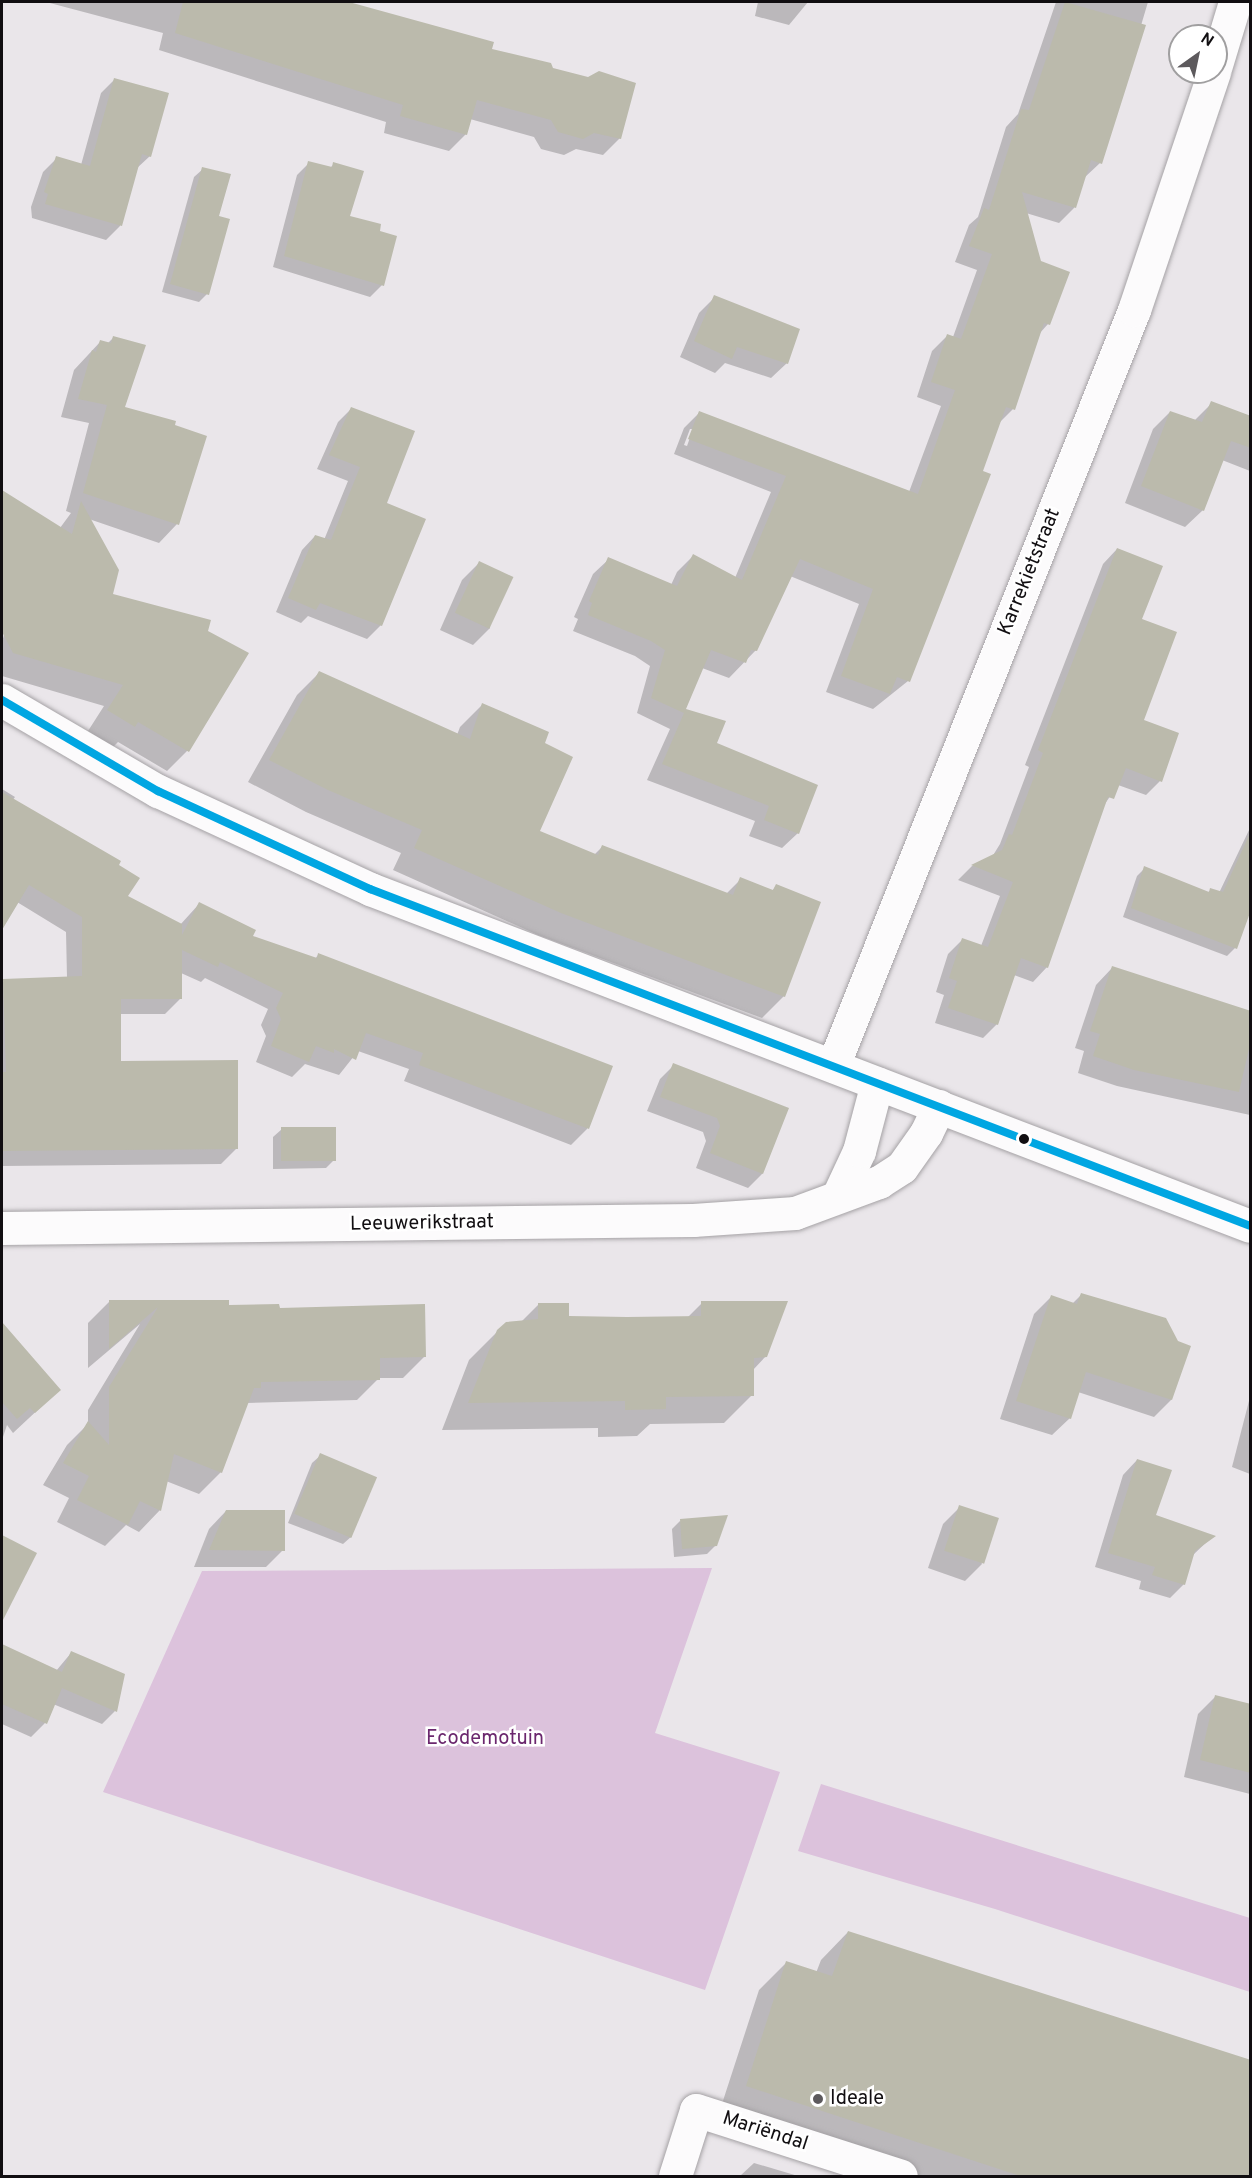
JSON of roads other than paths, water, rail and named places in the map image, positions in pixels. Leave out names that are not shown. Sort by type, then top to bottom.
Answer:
[{"type":"street","points":[[1228,25],[1235,2]]},
{"type":"street","name":"Karrekietstraat","points":[[833,1066],[1134,310],[1210,84]]},
{"type":"street","points":[[2,700],[158,791],[370,889],[1251,1226]]},
{"type":"street","points":[[838,1196],[859,1150],[877,1083]]},
{"type":"street","name":"Leeuwerikstraat","points":[[2,1228],[693,1220],[795,1213],[879,1182],[902,1167],[926,1133],[939,1106]]},
{"type":"street","name":"Mariëndal","points":[[675,2176],[696,2110],[901,2176]]},
{"type":"place","name":"Ideale","points":[[818,2099]]},
{"type":"park label","name":"Ecodemotuin","points":[[485,1739]]}]
